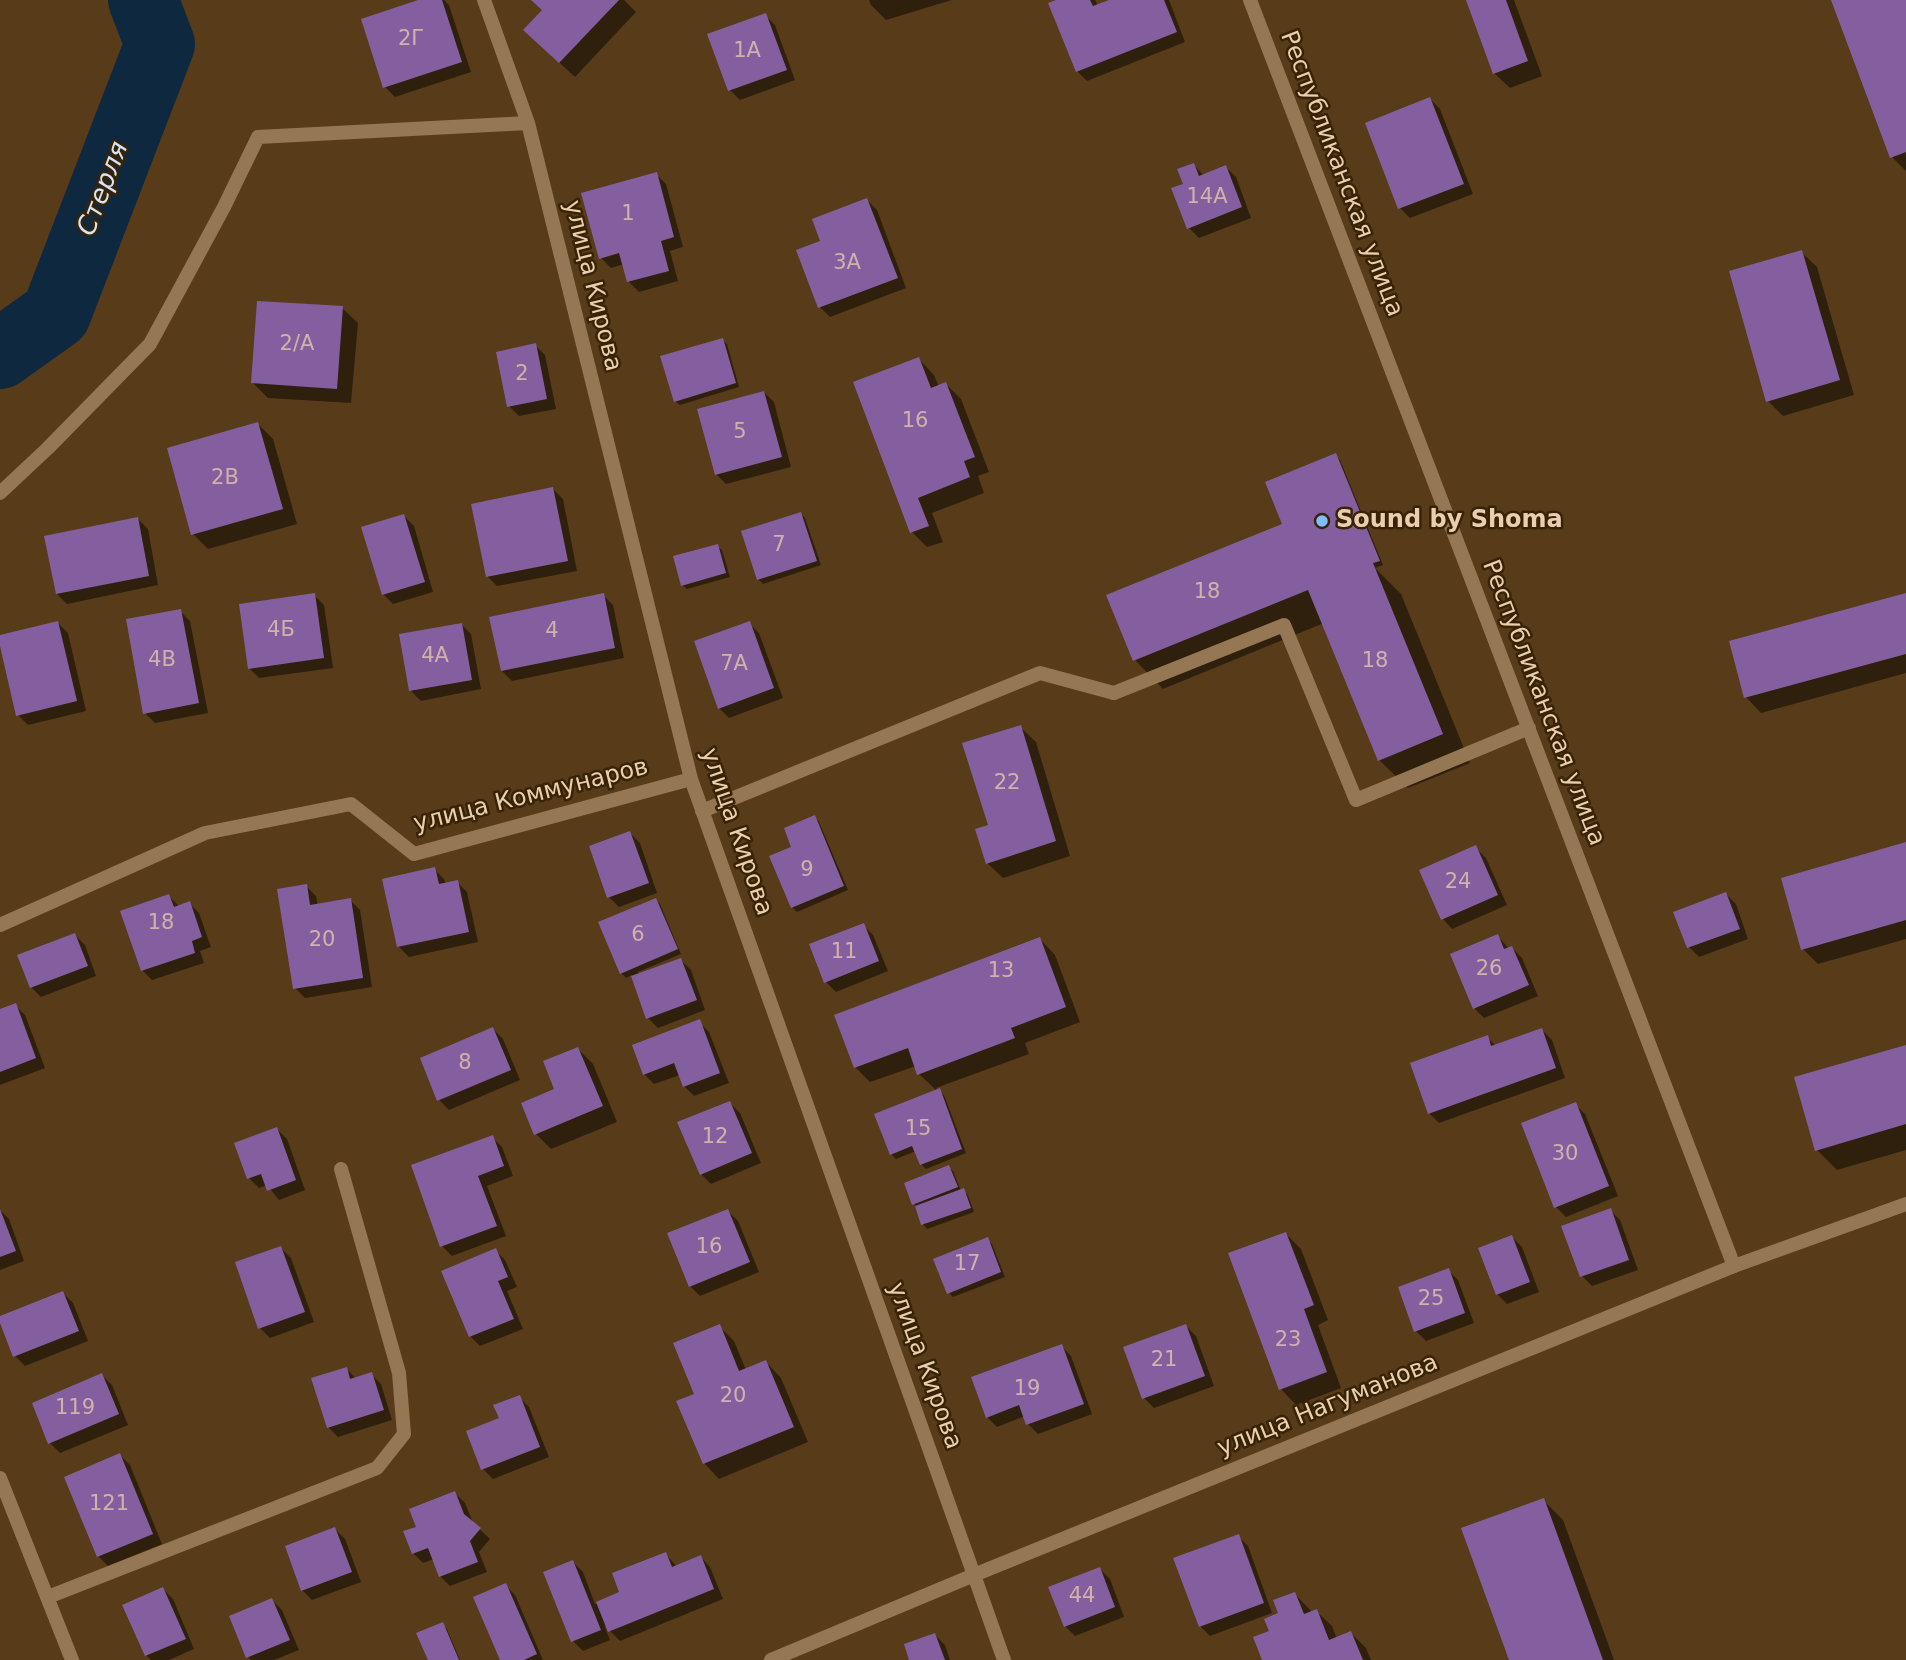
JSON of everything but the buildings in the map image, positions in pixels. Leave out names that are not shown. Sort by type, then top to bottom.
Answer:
[{"type":"street","name":"улица Кирова","points":[[484,0],[528,123],[691,779],[1004,1660]]},
{"type":"street","name":"Республиканская улица","points":[[1250,0],[1734,1266]]},
{"type":"street","points":[[0,493],[150,344],[258,138],[528,123]]},
{"type":"street","points":[[702,811],[1040,673],[1114,693],[1284,625],[1356,800],[1529,729]]},
{"type":"street","name":"улица Коммунаров","points":[[0,925],[205,833],[351,804],[414,854],[691,779]]},
{"type":"street","points":[[48,1597],[377,1468],[404,1434],[399,1373],[341,1169]]},
{"type":"street","name":"улица Нагуманова","points":[[771,1660],[1734,1266],[1906,1204]]},
{"type":"street","points":[[0,1478],[72,1660]]},
{"type":"waterway","name":"Стерля","points":[[0,354],[56,314],[160,44],[143,0]]},
{"type":"place","name":"Sound by Shoma","points":[[1322,521]]}]
